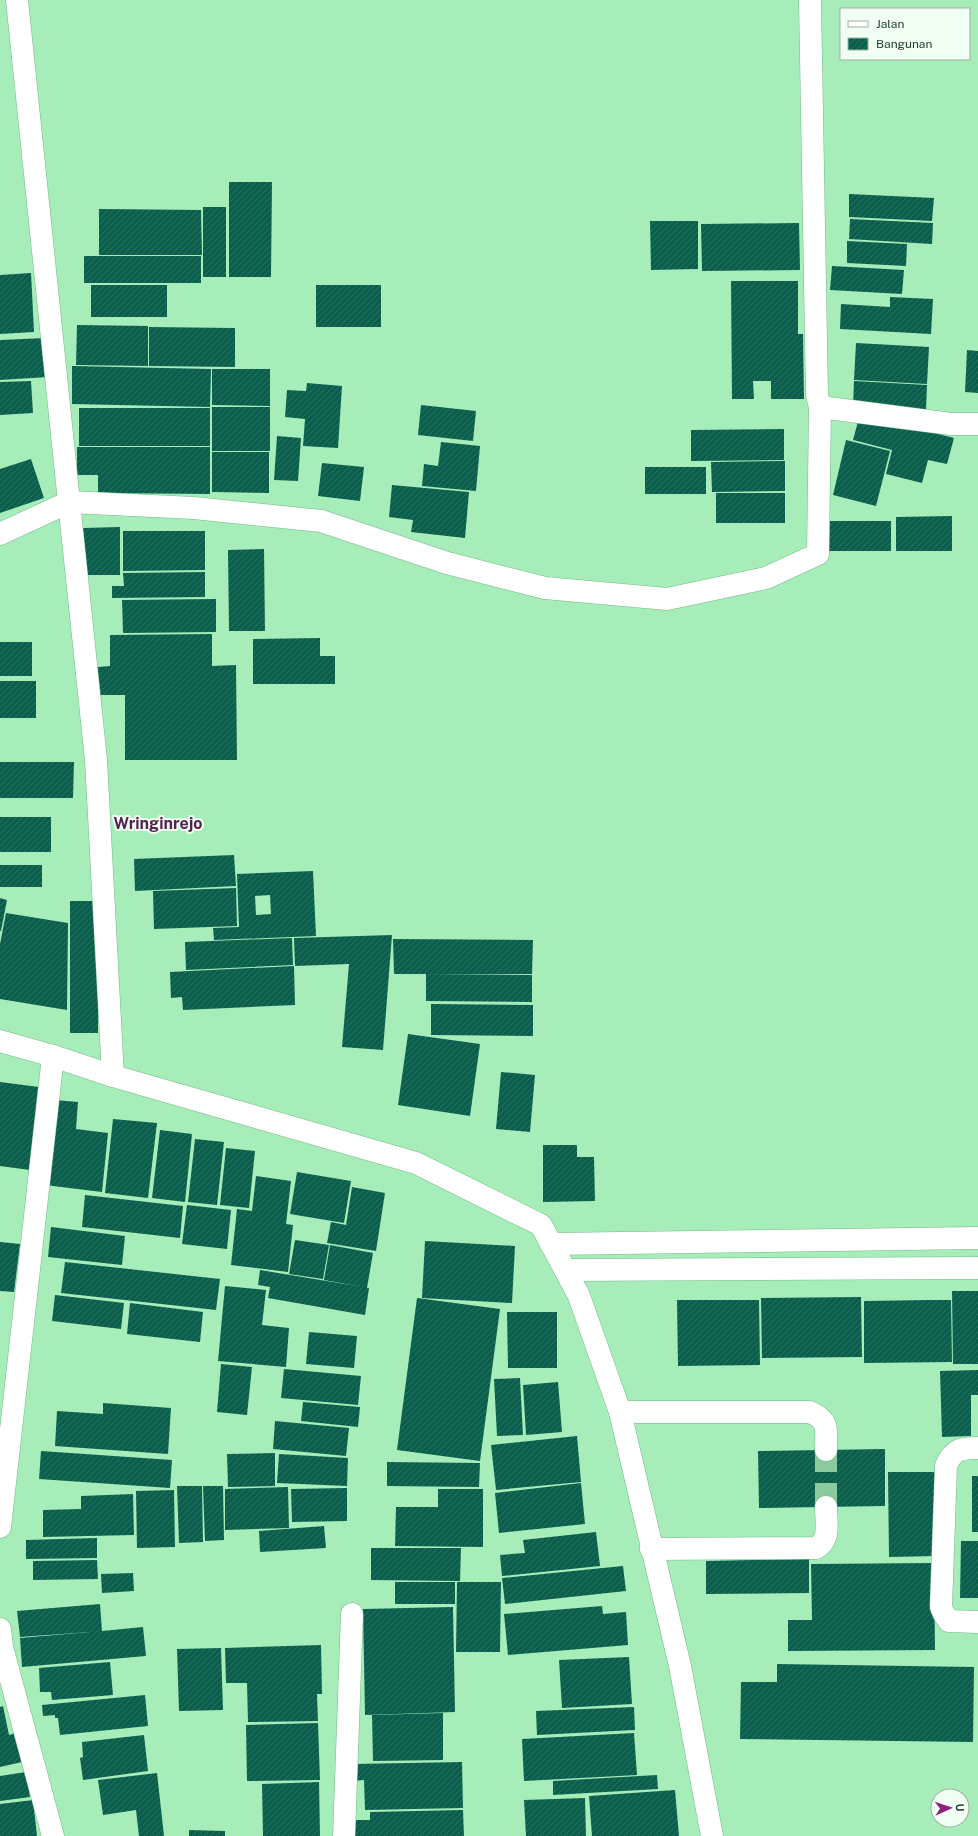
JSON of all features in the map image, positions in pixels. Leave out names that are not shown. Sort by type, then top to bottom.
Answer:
[{"type":"street","points":[[17,0],[96,760],[113,1076]]},
{"type":"street","points":[[0,534],[69,502],[194,508],[321,521],[447,563],[545,588],[667,599],[766,578],[818,554],[820,407],[817,395],[810,0]]},
{"type":"street","points":[[820,407],[950,424],[978,424]]},
{"type":"street","points":[[0,1041],[53,1056],[113,1076],[416,1162],[541,1225],[578,1296],[620,1412],[680,1666],[712,1836]]},
{"type":"street","points":[[0,1527],[53,1056]]},
{"type":"street","points":[[551,1244],[978,1238]]},
{"type":"street","points":[[565,1270],[978,1268]]},
{"type":"street","points":[[620,1412],[810,1412],[821,1417],[826,1426],[826,1450]]},
{"type":"street","points":[[972,1448],[958,1450],[950,1456],[946,1466],[941,1607],[949,1621],[978,1622]]},
{"type":"street","points":[[651,1548],[816,1548],[823,1544],[826,1538],[826,1507]]},
{"type":"street","points":[[344,1836],[352,1614]]},
{"type":"street","points":[[0,1629],[2,1647],[53,1836]]},
{"type":"building","points":[[229,182],[272,182],[271,277],[229,277]]},
{"type":"building","points":[[849,194],[934,198],[932,221],[849,217]]},
{"type":"building","points":[[203,207],[226,207],[226,277],[203,277]]},
{"type":"building","points":[[99,209],[201,210],[202,255],[99,255]]},
{"type":"building","points":[[850,219],[933,223],[932,244],[849,239]]},
{"type":"building","points":[[650,221],[698,221],[698,269],[651,270]]},
{"type":"building","points":[[799,223],[800,270],[702,271],[701,224]]},
{"type":"building","points":[[847,241],[907,244],[906,266],[847,263]]},
{"type":"building","points":[[84,256],[201,256],[201,283],[84,283]]},
{"type":"building","points":[[832,266],[904,270],[902,294],[830,290]]},
{"type":"building","points":[[31,273],[34,332],[0,334],[0,275]]},
{"type":"building","points":[[731,281],[798,281],[798,334],[803,334],[804,399],[771,399],[771,381],[753,381],[754,399],[732,399]]},
{"type":"building","points":[[91,285],[167,285],[167,317],[91,317]]},
{"type":"building","points":[[316,285],[381,285],[381,327],[316,327]]},
{"type":"building","points":[[890,297],[933,299],[931,334],[840,329],[841,304],[890,307]]},
{"type":"building","points":[[77,325],[148,326],[148,366],[76,365]]},
{"type":"building","points":[[149,327],[235,328],[235,367],[149,366]]},
{"type":"building","points":[[46,338],[48,377],[0,380],[0,340]]},
{"type":"building","points":[[856,343],[929,347],[927,384],[854,380]]},
{"type":"building","points":[[967,350],[978,351],[978,393],[965,392]]},
{"type":"building","points":[[72,366],[211,369],[210,407],[72,404]]},
{"type":"building","points":[[212,369],[270,369],[270,406],[212,405]]},
{"type":"building","points":[[31,381],[33,413],[0,415],[0,382]]},
{"type":"building","points":[[854,381],[927,385],[926,410],[853,407]]},
{"type":"building","points":[[307,383],[342,386],[338,448],[303,446],[305,419],[285,417],[287,390],[306,391]]},
{"type":"building","points":[[421,405],[476,411],[473,441],[418,435]]},
{"type":"building","points":[[212,407],[270,407],[270,451],[212,451]]},
{"type":"building","points":[[79,408],[210,408],[210,446],[79,446]]},
{"type":"building","points":[[860,414],[954,438],[947,464],[928,460],[922,483],[886,474],[892,450],[853,440]]},
{"type":"building","points":[[784,429],[784,460],[691,461],[691,430]]},
{"type":"building","points":[[277,436],[301,438],[298,481],[274,480]]},
{"type":"building","points":[[846,440],[890,451],[876,506],[833,495]]},
{"type":"building","points":[[441,442],[480,446],[476,491],[422,486],[424,464],[438,466]]},
{"type":"building","points":[[77,447],[210,447],[210,494],[98,493],[98,475],[77,475]]},
{"type":"building","points":[[212,452],[269,452],[269,493],[212,492]]},
{"type":"building","points":[[31,459],[44,498],[0,513],[0,469]]},
{"type":"building","points":[[785,461],[785,491],[712,492],[711,462]]},
{"type":"building","points":[[322,463],[364,467],[360,501],[318,496]]},
{"type":"building","points":[[645,467],[706,467],[706,494],[645,494]]},
{"type":"building","points":[[392,485],[469,492],[465,538],[411,532],[413,520],[389,517]]},
{"type":"building","points":[[716,493],[785,493],[785,523],[716,523]]},
{"type":"building","points":[[952,516],[952,551],[896,551],[896,517]]},
{"type":"building","points":[[823,521],[891,521],[891,551],[823,551]]},
{"type":"building","points":[[120,527],[120,575],[83,575],[83,528]]},
{"type":"building","points":[[123,531],[205,531],[205,570],[123,571]]},
{"type":"building","points":[[264,549],[265,631],[229,631],[228,550]]},
{"type":"building","points":[[205,572],[205,597],[112,598],[112,586],[124,586],[123,573]]},
{"type":"building","points":[[216,599],[216,632],[123,633],[122,600]]},
{"type":"building","points":[[212,634],[212,666],[236,665],[237,760],[125,760],[125,695],[98,695],[98,667],[110,666],[110,635]]},
{"type":"building","points":[[320,638],[320,656],[335,656],[335,684],[253,684],[253,639]]},
{"type":"building","points":[[0,642],[32,642],[32,676],[0,676]]},
{"type":"building","points":[[0,681],[36,681],[36,718],[0,718]]},
{"type":"building","points":[[0,762],[74,762],[73,798],[0,798]]},
{"type":"building","points":[[0,817],[51,817],[51,852],[0,852]]},
{"type":"building","points":[[234,855],[236,886],[135,891],[134,859]]},
{"type":"building","points":[[0,865],[42,865],[42,887],[0,887]]},
{"type":"building","points":[[313,871],[316,936],[214,940],[213,928],[239,927],[237,874]],"holes":[[[270,895],[271,914],[256,915],[255,896]]]},
{"type":"building","points":[[236,888],[237,926],[154,929],[153,891]]},
{"type":"building","points":[[0,898],[7,900],[1,931],[0,931]]},
{"type":"building","points":[[70,901],[98,901],[98,1033],[70,1033]]},
{"type":"building","points":[[6,913],[68,923],[67,1010],[0,999],[0,944]]},
{"type":"building","points":[[392,935],[383,1050],[342,1047],[349,964],[295,966],[294,938]]},
{"type":"building","points":[[292,938],[293,965],[186,970],[185,942]]},
{"type":"building","points":[[393,939],[533,940],[532,974],[394,974]]},
{"type":"building","points":[[294,966],[295,1005],[183,1010],[182,997],[171,998],[170,972]]},
{"type":"building","points":[[426,974],[532,975],[532,1002],[426,1001]]},
{"type":"building","points":[[431,1004],[533,1005],[533,1036],[431,1035]]},
{"type":"building","points":[[408,1034],[480,1044],[470,1116],[398,1105]]},
{"type":"building","points":[[501,1072],[535,1075],[530,1132],[496,1129]]},
{"type":"building","points":[[0,1082],[39,1087],[30,1170],[0,1166]]},
{"type":"building","points":[[55,1100],[78,1102],[76,1129],[108,1133],[102,1192],[45,1185]]},
{"type":"building","points":[[113,1119],[157,1123],[148,1198],[105,1193]]},
{"type":"building","points":[[160,1130],[192,1134],[185,1202],[152,1198]]},
{"type":"building","points":[[195,1139],[224,1142],[217,1205],[188,1202]]},
{"type":"building","points":[[543,1145],[577,1145],[577,1157],[594,1157],[595,1201],[543,1202]]},
{"type":"building","points":[[226,1148],[255,1151],[249,1208],[220,1205]]},
{"type":"building","points":[[297,1172],[351,1181],[344,1223],[290,1214]]},
{"type":"building","points":[[256,1176],[291,1181],[286,1224],[293,1225],[288,1272],[231,1265],[237,1209],[252,1211]]},
{"type":"building","points":[[352,1187],[385,1193],[376,1251],[327,1243],[331,1222],[346,1225]]},
{"type":"building","points":[[85,1195],[183,1206],[180,1238],[82,1227]]},
{"type":"building","points":[[187,1205],[231,1210],[227,1249],[182,1244]]},
{"type":"building","points":[[51,1227],[125,1236],[122,1265],[48,1257]]},
{"type":"building","points":[[295,1240],[329,1245],[323,1279],[289,1274]]},
{"type":"building","points":[[425,1241],[515,1246],[512,1303],[422,1298]]},
{"type":"building","points":[[0,1242],[20,1244],[14,1292],[0,1291]]},
{"type":"building","points":[[330,1245],[373,1253],[367,1288],[369,1288],[365,1315],[268,1298],[270,1287],[258,1285],[260,1270],[363,1287],[324,1280]]},
{"type":"building","points":[[65,1262],[220,1279],[216,1310],[61,1293]]},
{"type":"building","points":[[225,1286],[266,1290],[262,1325],[289,1328],[286,1367],[218,1361]]},
{"type":"building","points":[[952,1291],[978,1291],[978,1364],[953,1364]]},
{"type":"building","points":[[55,1295],[124,1303],[121,1329],[52,1321]]},
{"type":"building","points":[[861,1297],[862,1357],[762,1358],[761,1298]]},
{"type":"building","points":[[417,1298],[500,1309],[480,1461],[397,1450]]},
{"type":"building","points":[[677,1300],[759,1300],[760,1365],[678,1366]]},
{"type":"building","points":[[951,1300],[952,1362],[864,1363],[864,1301]]},
{"type":"building","points":[[130,1303],[203,1312],[200,1342],[127,1334]]},
{"type":"building","points":[[507,1312],[557,1312],[557,1368],[508,1368]]},
{"type":"building","points":[[309,1332],[357,1336],[354,1368],[306,1364]]},
{"type":"building","points":[[221,1364],[252,1367],[247,1415],[217,1412]]},
{"type":"building","points":[[284,1369],[361,1376],[358,1405],[281,1398]]},
{"type":"building","points":[[978,1370],[978,1395],[971,1395],[971,1436],[942,1437],[940,1371]]},
{"type":"building","points":[[520,1378],[523,1435],[497,1436],[494,1379]]},
{"type":"building","points":[[558,1382],[562,1432],[526,1435],[523,1385]]},
{"type":"building","points":[[303,1402],[360,1407],[358,1427],[301,1421]]},
{"type":"building","points":[[103,1403],[171,1408],[168,1454],[55,1446],[57,1411],[103,1414]]},
{"type":"building","points":[[275,1421],[349,1428],[346,1456],[273,1449]]},
{"type":"building","points":[[577,1436],[581,1482],[496,1490],[491,1445]]},
{"type":"building","points":[[885,1449],[885,1506],[759,1508],[758,1451]]},
{"type":"building","points":[[41,1451],[172,1460],[170,1488],[39,1479]]},
{"type":"building","points":[[275,1453],[275,1486],[228,1487],[227,1454]]},
{"type":"building","points":[[279,1454],[348,1458],[347,1486],[277,1483]]},
{"type":"building","points":[[387,1462],[480,1463],[479,1487],[387,1486]]},
{"type":"building","points":[[888,1472],[936,1472],[937,1556],[889,1557]]},
{"type":"building","points":[[972,1476],[978,1476],[978,1532],[972,1532]]},
{"type":"building","points":[[581,1483],[585,1524],[499,1533],[495,1493]]},
{"type":"building","points":[[177,1486],[202,1486],[203,1542],[179,1543]]},
{"type":"building","points":[[203,1486],[223,1486],[224,1540],[205,1541]]},
{"type":"building","points":[[288,1487],[289,1528],[225,1530],[225,1489]]},
{"type":"building","points":[[347,1488],[347,1521],[292,1522],[291,1489]]},
{"type":"building","points":[[438,1489],[483,1489],[483,1547],[395,1546],[396,1507],[438,1507]]},
{"type":"building","points":[[174,1490],[175,1547],[137,1548],[136,1491]]},
{"type":"building","points":[[133,1494],[134,1535],[43,1537],[43,1510],[81,1509],[81,1496]]},
{"type":"building","points":[[324,1526],[326,1548],[260,1552],[259,1531]]},
{"type":"building","points":[[596,1532],[600,1566],[502,1576],[500,1555],[525,1553],[523,1540]]},
{"type":"building","points":[[97,1538],[97,1558],[26,1559],[26,1540]]},
{"type":"building","points":[[961,1541],[978,1541],[978,1598],[960,1598]]},
{"type":"building","points":[[371,1548],[461,1548],[460,1581],[371,1580]]},
{"type":"building","points":[[809,1559],[809,1593],[706,1594],[706,1561]]},
{"type":"building","points":[[97,1560],[98,1579],[33,1580],[33,1561]]},
{"type":"building","points":[[934,1563],[935,1650],[788,1651],[788,1620],[812,1620],[811,1564]]},
{"type":"building","points":[[623,1566],[626,1591],[505,1604],[502,1578]]},
{"type":"building","points":[[133,1573],[134,1591],[102,1593],[101,1574]]},
{"type":"building","points":[[395,1582],[455,1582],[455,1604],[395,1604]]},
{"type":"building","points":[[457,1582],[501,1582],[500,1652],[456,1652]]},
{"type":"building","points":[[100,1604],[102,1631],[143,1627],[146,1656],[22,1667],[20,1638],[90,1632],[20,1637],[17,1611]]},
{"type":"building","points":[[602,1606],[603,1614],[626,1612],[628,1645],[508,1655],[504,1614]]},
{"type":"building","points":[[453,1607],[455,1712],[365,1715],[363,1609]]},
{"type":"building","points":[[321,1645],[322,1694],[317,1694],[318,1721],[248,1722],[247,1683],[226,1683],[225,1648]]},
{"type":"building","points":[[221,1648],[223,1710],[179,1711],[177,1649]]},
{"type":"building","points":[[629,1657],[632,1704],[562,1708],[559,1660]]},
{"type":"building","points":[[110,1662],[113,1695],[52,1700],[51,1692],[40,1692],[39,1668]]},
{"type":"building","points":[[777,1664],[974,1667],[973,1742],[740,1739],[741,1682],[777,1682]]},
{"type":"building","points":[[145,1695],[148,1726],[60,1735],[58,1718],[55,1718],[55,1715],[43,1716],[42,1705]]},
{"type":"building","points":[[3,1706],[9,1735],[16,1733],[22,1762],[0,1767],[0,1707]]},
{"type":"building","points":[[634,1707],[635,1730],[537,1735],[536,1711]]},
{"type":"building","points":[[443,1713],[443,1760],[373,1761],[372,1715]]},
{"type":"building","points":[[318,1723],[320,1780],[247,1781],[246,1725]]},
{"type":"building","points":[[634,1733],[637,1775],[524,1781],[522,1739]]},
{"type":"building","points":[[144,1735],[148,1771],[83,1780],[80,1758],[83,1757],[82,1742]]},
{"type":"building","points":[[462,1762],[463,1808],[365,1810],[364,1780],[353,1781],[353,1764]]},
{"type":"building","points":[[26,1772],[30,1797],[0,1801],[0,1776]]},
{"type":"building","points":[[157,1773],[164,1836],[139,1836],[136,1810],[103,1815],[98,1780]]},
{"type":"building","points":[[657,1775],[658,1789],[553,1795],[553,1781]]},
{"type":"building","points":[[319,1782],[320,1836],[263,1836],[262,1784]]},
{"type":"building","points":[[675,1790],[679,1836],[592,1836],[589,1796]]},
{"type":"building","points":[[585,1798],[586,1836],[526,1836],[524,1800]]},
{"type":"building","points":[[33,1800],[37,1836],[0,1836],[0,1804]]},
{"type":"building","points":[[463,1810],[464,1836],[353,1836],[352,1820],[370,1820],[370,1812]]},
{"type":"building","points":[[189,1830],[225,1831],[225,1836],[189,1836]]},
{"type":"tunnel","points":[[826,1450],[826,1507]]},
{"type":"district","name":"Wringinrejo","points":[[158,823]]}]
